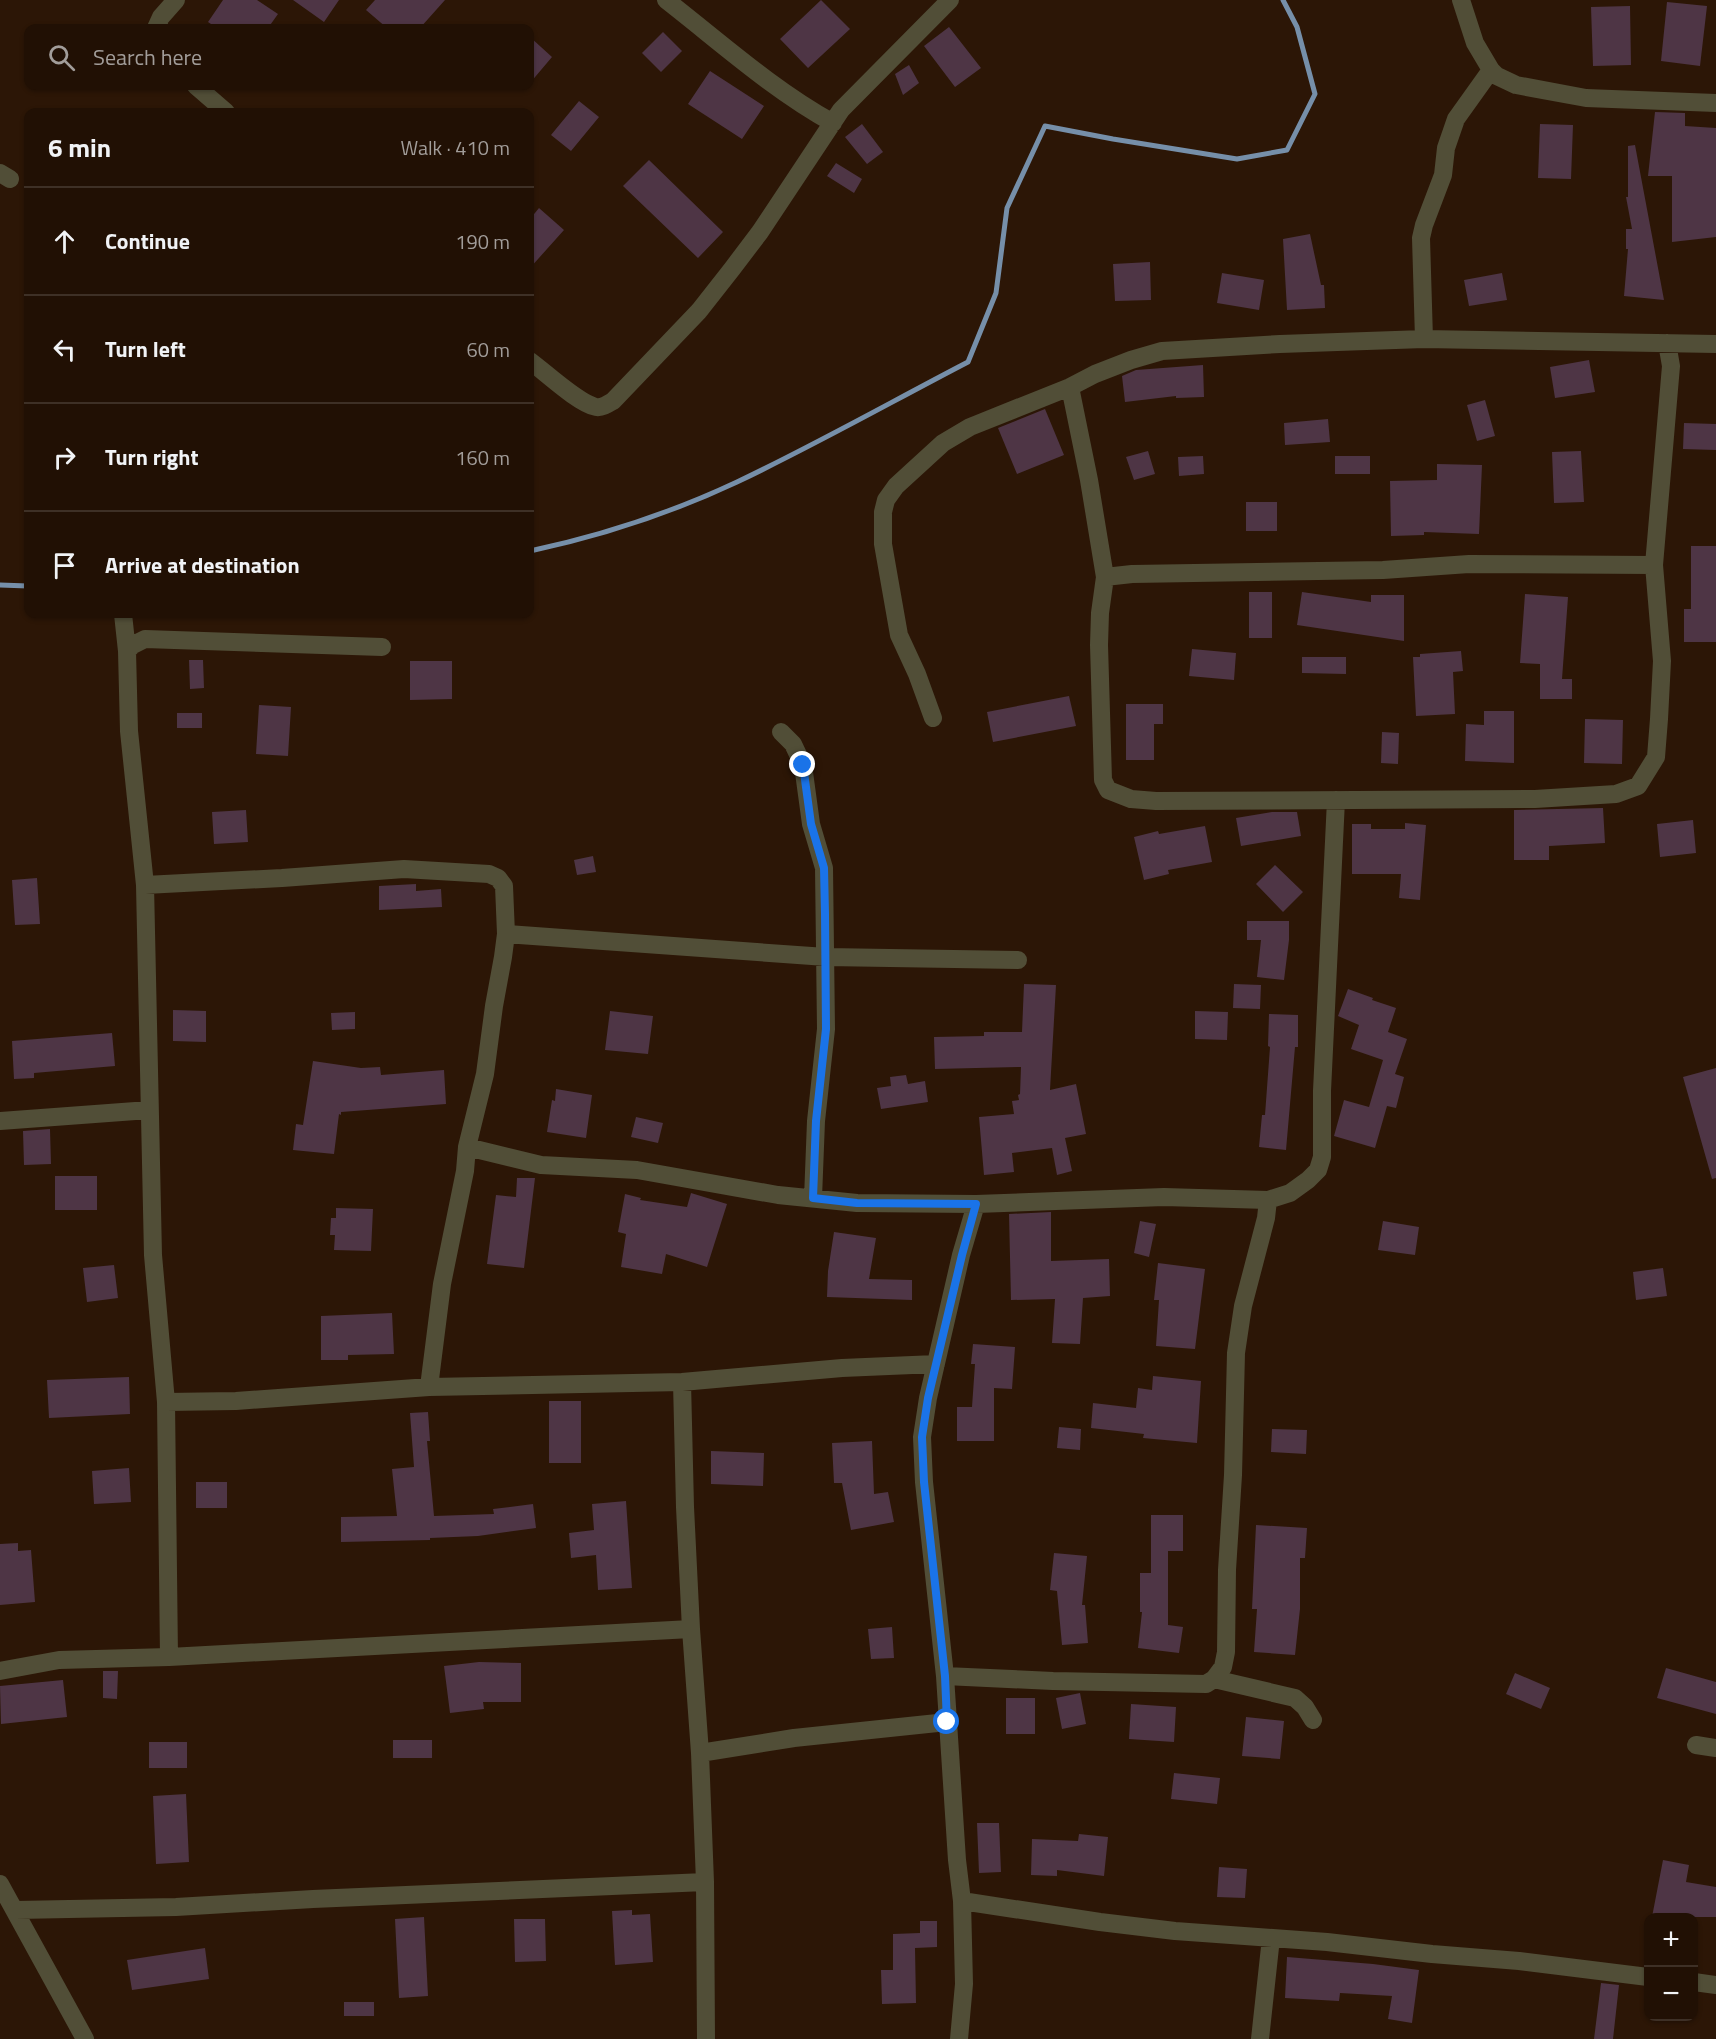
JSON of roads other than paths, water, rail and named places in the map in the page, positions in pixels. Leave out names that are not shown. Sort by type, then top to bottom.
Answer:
[{"type":"street","points":[[158,24],[176,0]]},
{"type":"street","points":[[666,0],[784,92],[833,123]]},
{"type":"street","points":[[534,364],[584,402],[597,407],[614,401],[699,311],[760,232],[833,123],[853,98],[950,0]]},
{"type":"street","points":[[1461,0],[1475,42],[1491,70],[1497,76],[1516,85],[1586,98],[1716,103]]},
{"type":"street","points":[[1424,339],[1422,232],[1443,175],[1446,148],[1456,119],[1491,70]]},
{"type":"street","points":[[200,90],[221,108]]},
{"type":"street","points":[[933,718],[917,674],[899,635],[883,544],[883,512],[886,500],[896,486],[943,443],[970,427],[1070,387],[1095,374],[1162,351],[1424,339],[1716,344]]},
{"type":"street","points":[[1070,387],[1089,480],[1105,577],[1100,613],[1099,645],[1103,780],[1108,790],[1131,800],[1156,801],[1535,799],[1616,794],[1638,786],[1656,757],[1662,661],[1654,565],[1671,366],[1667,343]]},
{"type":"street","points":[[1105,577],[1132,574],[1383,570],[1469,564],[1654,565]]},
{"type":"street","points":[[123,618],[127,651],[129,731],[145,885],[153,1255],[166,1402],[169,1657]]},
{"type":"street","points":[[127,651],[146,639],[382,647]]},
{"type":"street","points":[[782,732],[793,744],[803,765],[811,824],[824,868],[826,1029],[816,1121],[813,1198]]},
{"type":"street","points":[[467,1147],[541,1165],[637,1170],[778,1195],[857,1203],[976,1204],[1164,1197],[1268,1200],[1290,1193],[1318,1170],[1322,1157],[1322,1091],[1336,800]]},
{"type":"street","points":[[145,885],[404,869],[489,874],[498,878],[504,886],[506,934],[485,1074],[467,1147],[465,1172],[442,1284],[429,1387]]},
{"type":"street","points":[[506,934],[826,957],[1018,960]]},
{"type":"street","points":[[0,1121],[149,1110]]},
{"type":"street","points":[[945,1676],[1206,1684],[1214,1679],[1223,1667],[1226,1652],[1236,1353],[1243,1306],[1266,1218],[1268,1200]]},
{"type":"street","points":[[959,2039],[964,1984],[962,1901],[957,1860],[945,1676],[924,1482],[923,1448],[928,1398],[976,1204]]},
{"type":"street","points":[[166,1402],[236,1401],[429,1387],[682,1382],[830,1369],[936,1364]]},
{"type":"street","points":[[682,1382],[691,1629],[700,1753],[705,1882],[706,2039]]},
{"type":"street","points":[[0,1671],[58,1660],[169,1657],[691,1629]]},
{"type":"street","points":[[1214,1679],[1295,1698],[1305,1707],[1313,1720]]},
{"type":"street","points":[[700,1753],[794,1738],[947,1722]]},
{"type":"street","points":[[1695,1745],[1716,1748]]},
{"type":"street","points":[[16,1910],[176,1907],[705,1882]]},
{"type":"street","points":[[0,1884],[85,2039]]},
{"type":"street","points":[[962,1901],[1175,1931],[1519,1961],[1644,1977]]},
{"type":"street","points":[[1260,2039],[1271,1938]]},
{"type":"street","points":[[1698,1983],[1716,1985]]},
{"type":"waterway","points":[[534,550],[583,538],[687,504],[795,453],[968,362],[996,293],[1007,208],[1045,126],[1237,159],[1287,150],[1315,94],[1297,27],[1283,0]]},
{"type":"waterway","points":[[0,585],[24,586]]}]
